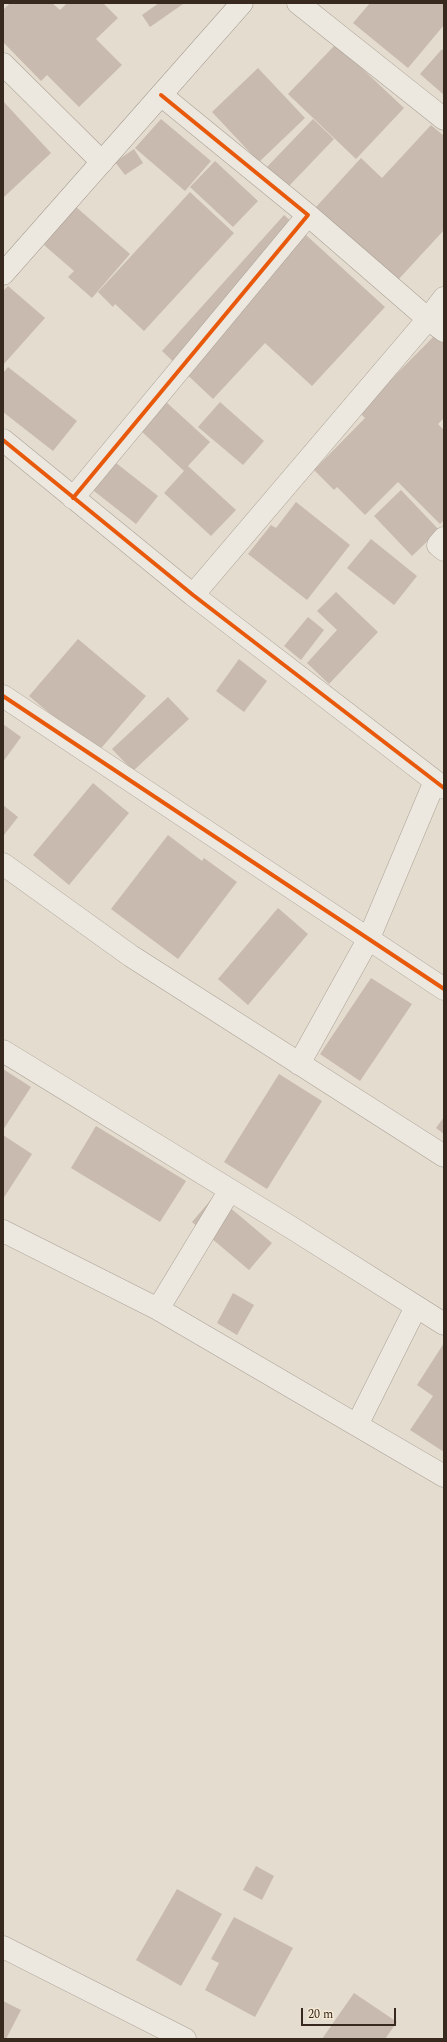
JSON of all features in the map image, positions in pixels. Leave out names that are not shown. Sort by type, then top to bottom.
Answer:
[{"type":"street","points":[[3,274],[242,3]]},
{"type":"street","points":[[298,3],[444,118]]},
{"type":"street","points":[[3,64],[102,162]]},
{"type":"street","points":[[161,95],[308,215],[436,325]]},
{"type":"street","points":[[73,498],[308,215]]},
{"type":"street","points":[[193,595],[436,325],[444,298]]},
{"type":"street","points":[[3,440],[193,595],[439,785],[369,938],[299,1064]]},
{"type":"street","points":[[444,538],[438,545],[444,550]]},
{"type":"street","points":[[3,696],[444,989]]},
{"type":"street","points":[[3,864],[131,956],[444,1156]]},
{"type":"street","points":[[3,1051],[230,1190],[444,1324]]},
{"type":"street","points":[[158,1309],[230,1190]]},
{"type":"street","points":[[3,1231],[158,1309],[444,1476]]},
{"type":"street","points":[[357,1425],[416,1307]]},
{"type":"street","points":[[3,1947],[185,2039]]},
{"type":"building","points":[[10,3],[52,3],[60,10],[67,3],[103,3],[118,18],[96,39],[122,65],[79,107],[47,75],[41,81],[3,42],[3,10]]},
{"type":"building","points":[[159,3],[183,4],[150,27],[142,15]]},
{"type":"building","points":[[370,3],[444,3],[444,25],[408,68],[353,23]]},
{"type":"building","points":[[336,44],[404,108],[356,159],[288,94]]},
{"type":"building","points":[[442,49],[444,51],[444,95],[420,74]]},
{"type":"building","points":[[258,68],[305,118],[259,162],[212,112]]},
{"type":"building","points":[[3,101],[51,153],[3,198]]},
{"type":"building","points":[[161,119],[211,161],[185,191],[135,148]]},
{"type":"building","points":[[313,119],[334,139],[288,187],[267,167]]},
{"type":"building","points":[[431,125],[444,136],[444,230],[397,281],[316,207],[361,158],[382,178]]},
{"type":"building","points":[[134,149],[143,163],[125,175],[115,162]]},
{"type":"building","points":[[215,161],[258,201],[233,227],[190,187]]},
{"type":"building","points":[[190,192],[234,233],[144,331],[115,304],[113,307],[98,292]]},
{"type":"building","points":[[76,207],[130,254],[92,298],[68,277],[74,271],[44,245]]},
{"type":"building","points":[[284,215],[385,307],[312,386],[265,343],[213,399],[162,351]]},
{"type":"building","points":[[8,286],[45,318],[3,365],[3,291]]},
{"type":"building","points":[[439,331],[444,336],[444,418],[438,424],[444,430],[444,520],[440,524],[398,482],[365,515],[337,487],[334,490],[314,470],[365,418],[359,412]]},
{"type":"building","points":[[8,367],[77,421],[53,451],[3,412],[3,373]]},
{"type":"building","points":[[165,401],[210,442],[188,466],[236,510],[211,536],[164,493],[184,471],[139,429]]},
{"type":"building","points":[[220,402],[264,441],[243,465],[198,427]]},
{"type":"building","points":[[111,459],[158,496],[136,524],[89,487]]},
{"type":"building","points":[[401,490],[439,530],[412,556],[374,516]]},
{"type":"building","points":[[296,502],[350,545],[307,600],[248,554],[271,525],[276,528]]},
{"type":"building","points":[[371,539],[417,576],[394,605],[347,568]]},
{"type":"building","points":[[336,592],[378,632],[329,684],[307,663],[337,630],[317,611]]},
{"type":"building","points":[[308,617],[324,630],[301,660],[284,646]]},
{"type":"building","points":[[78,639],[146,696],[97,753],[29,696]]},
{"type":"building","points":[[239,659],[267,681],[244,712],[216,691]]},
{"type":"building","points":[[168,697],[189,719],[133,771],[112,749]]},
{"type":"building","points":[[3,724],[21,737],[3,762]]},
{"type":"building","points":[[93,783],[129,813],[69,885],[33,855]]},
{"type":"building","points":[[3,805],[18,817],[4,835],[3,834]]},
{"type":"building","points":[[168,835],[202,861],[204,858],[237,882],[178,959],[111,909]]},
{"type":"building","points":[[278,908],[308,934],[248,1005],[218,979]]},
{"type":"building","points":[[371,978],[412,1004],[360,1081],[320,1054]]},
{"type":"building","points":[[3,1069],[31,1087],[3,1130]]},
{"type":"building","points":[[279,1074],[322,1101],[267,1189],[224,1162]]},
{"type":"building","points":[[444,1117],[444,1134],[436,1128]]},
{"type":"building","points":[[96,1126],[186,1181],[160,1222],[71,1168]]},
{"type":"building","points":[[3,1135],[32,1154],[3,1199]]},
{"type":"building","points":[[215,1195],[272,1243],[249,1270],[192,1222]]},
{"type":"building","points":[[233,1293],[254,1305],[237,1335],[217,1323]]},
{"type":"building","points":[[444,1343],[444,1452],[410,1430],[433,1396],[417,1385]]},
{"type":"building","points":[[256,1866],[274,1876],[262,1900],[243,1890]]},
{"type":"building","points":[[177,1889],[222,1914],[181,1986],[136,1960]]},
{"type":"building","points":[[234,1917],[293,1948],[255,2017],[205,1990],[219,1963],[211,1959]]},
{"type":"building","points":[[354,1993],[397,2022],[385,2039],[322,2039]]},
{"type":"building","points":[[3,2001],[21,2010],[6,2039],[3,2039]]},
{"type":"cycle path","points":[[73,498],[308,215],[161,95]]},
{"type":"cycle path","points":[[3,440],[193,595],[444,788]]},
{"type":"cycle path","points":[[3,696],[444,989]]}]
